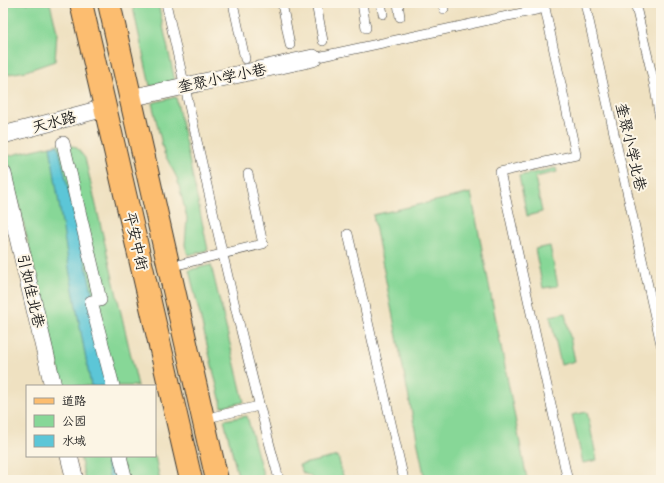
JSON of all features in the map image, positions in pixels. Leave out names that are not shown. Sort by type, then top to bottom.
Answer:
[{"type":"main road","name":"平安中街","points":[[81,3],[191,480]]},
{"type":"main road","name":"平安中街","points":[[108,3],[217,480]]},
{"type":"street","name":"奎聚小学小巷","points":[[130,98],[313,58]]},
{"type":"street","name":"天水路","points":[[3,135],[105,108]]},
{"type":"street","points":[[63,143],[100,300],[91,302],[113,385]]},
{"type":"street","name":"引如佳北巷","points":[[3,174],[53,385]]},
{"type":"street","points":[[69,457],[75,480]]},
{"type":"street","points":[[120,457],[126,480]]},
{"type":"lane","points":[[166,3],[259,406],[279,479]]},
{"type":"lane","points":[[233,3],[245,59]]},
{"type":"lane","points":[[282,3],[290,45]]},
{"type":"lane","points":[[316,3],[323,41]]},
{"type":"lane","points":[[362,3],[366,28]]},
{"type":"lane","points":[[381,3],[383,14]]},
{"type":"lane","points":[[398,3],[400,18]]},
{"type":"lane","name":"奎聚小学北巷","points":[[585,3],[661,344]]},
{"type":"lane","points":[[635,3],[657,82],[661,125]]},
{"type":"lane","points":[[313,58],[545,8],[576,155],[500,172],[567,477]]},
{"type":"lane","points":[[169,267],[263,244],[248,174]]},
{"type":"lane","points":[[348,234],[404,480]]},
{"type":"lane","points":[[203,419],[259,406]]},
{"type":"green space","points":[[8,3],[50,3],[57,32],[55,61],[26,71],[3,75],[3,43]]},
{"type":"green space","points":[[132,3],[158,3],[175,81],[150,86]]},
{"type":"green space","points":[[176,97],[208,250],[188,255],[185,245],[187,218],[177,178],[164,153],[152,103]]},
{"type":"green space","points":[[63,143],[76,147],[85,158],[138,385],[63,385],[7,156]]},
{"type":"green space","points":[[556,168],[557,172],[535,177],[542,212],[527,216],[519,176]]},
{"type":"green space","points":[[471,193],[527,479],[425,480],[373,215]]},
{"type":"green space","points":[[550,246],[558,286],[543,288],[535,249]]},
{"type":"green space","points":[[211,265],[244,402],[222,407],[189,270]]},
{"type":"green space","points":[[565,313],[575,361],[561,365],[550,316]]},
{"type":"green space","points":[[587,412],[597,460],[583,463],[572,415]]},
{"type":"green space","points":[[247,416],[264,478],[266,480],[239,480],[224,420]]},
{"type":"green space","points":[[338,456],[344,480],[314,480],[310,476],[303,473],[299,465]]},
{"type":"green space","points":[[80,457],[155,457],[160,480],[85,480]]},
{"type":"water","points":[[58,145],[93,296],[108,385],[91,385],[70,274],[50,146]]},
{"type":"water","points":[[105,457],[116,457],[121,480],[110,480]]}]
